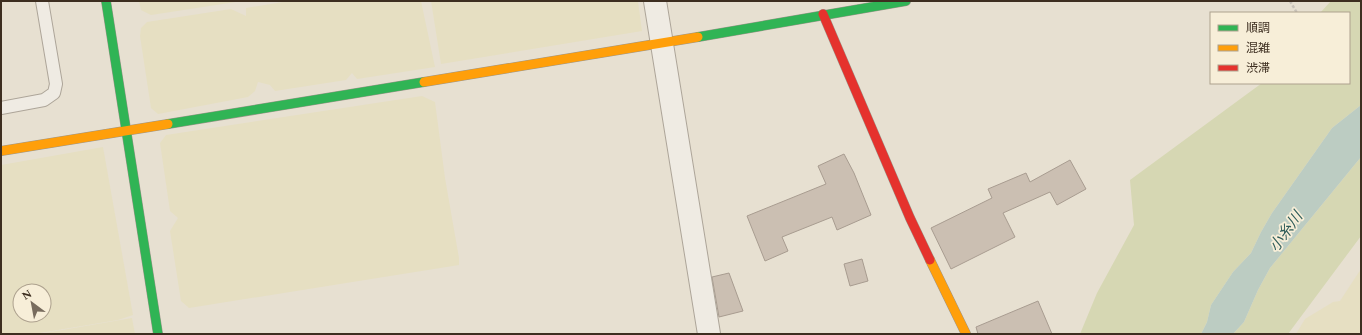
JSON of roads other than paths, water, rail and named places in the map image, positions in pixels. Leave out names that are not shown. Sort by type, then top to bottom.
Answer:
[{"type":"street","points":[[106,1],[158,334]]},
{"type":"street","points":[[655,1],[709,334]]},
{"type":"street","points":[[1,151],[662,43],[823,14],[906,1]]},
{"type":"street","points":[[823,14],[910,218],[966,334]]},
{"type":"lane","points":[[1,108],[44,100],[54,93],[56,84],[42,1]]},
{"type":"water","name":"小糸川","points":[[1361,105],[1361,157],[1270,268],[1258,290],[1244,322],[1233,334],[1201,334],[1207,322],[1211,305],[1233,272],[1251,253],[1272,213],[1332,128]]}]
